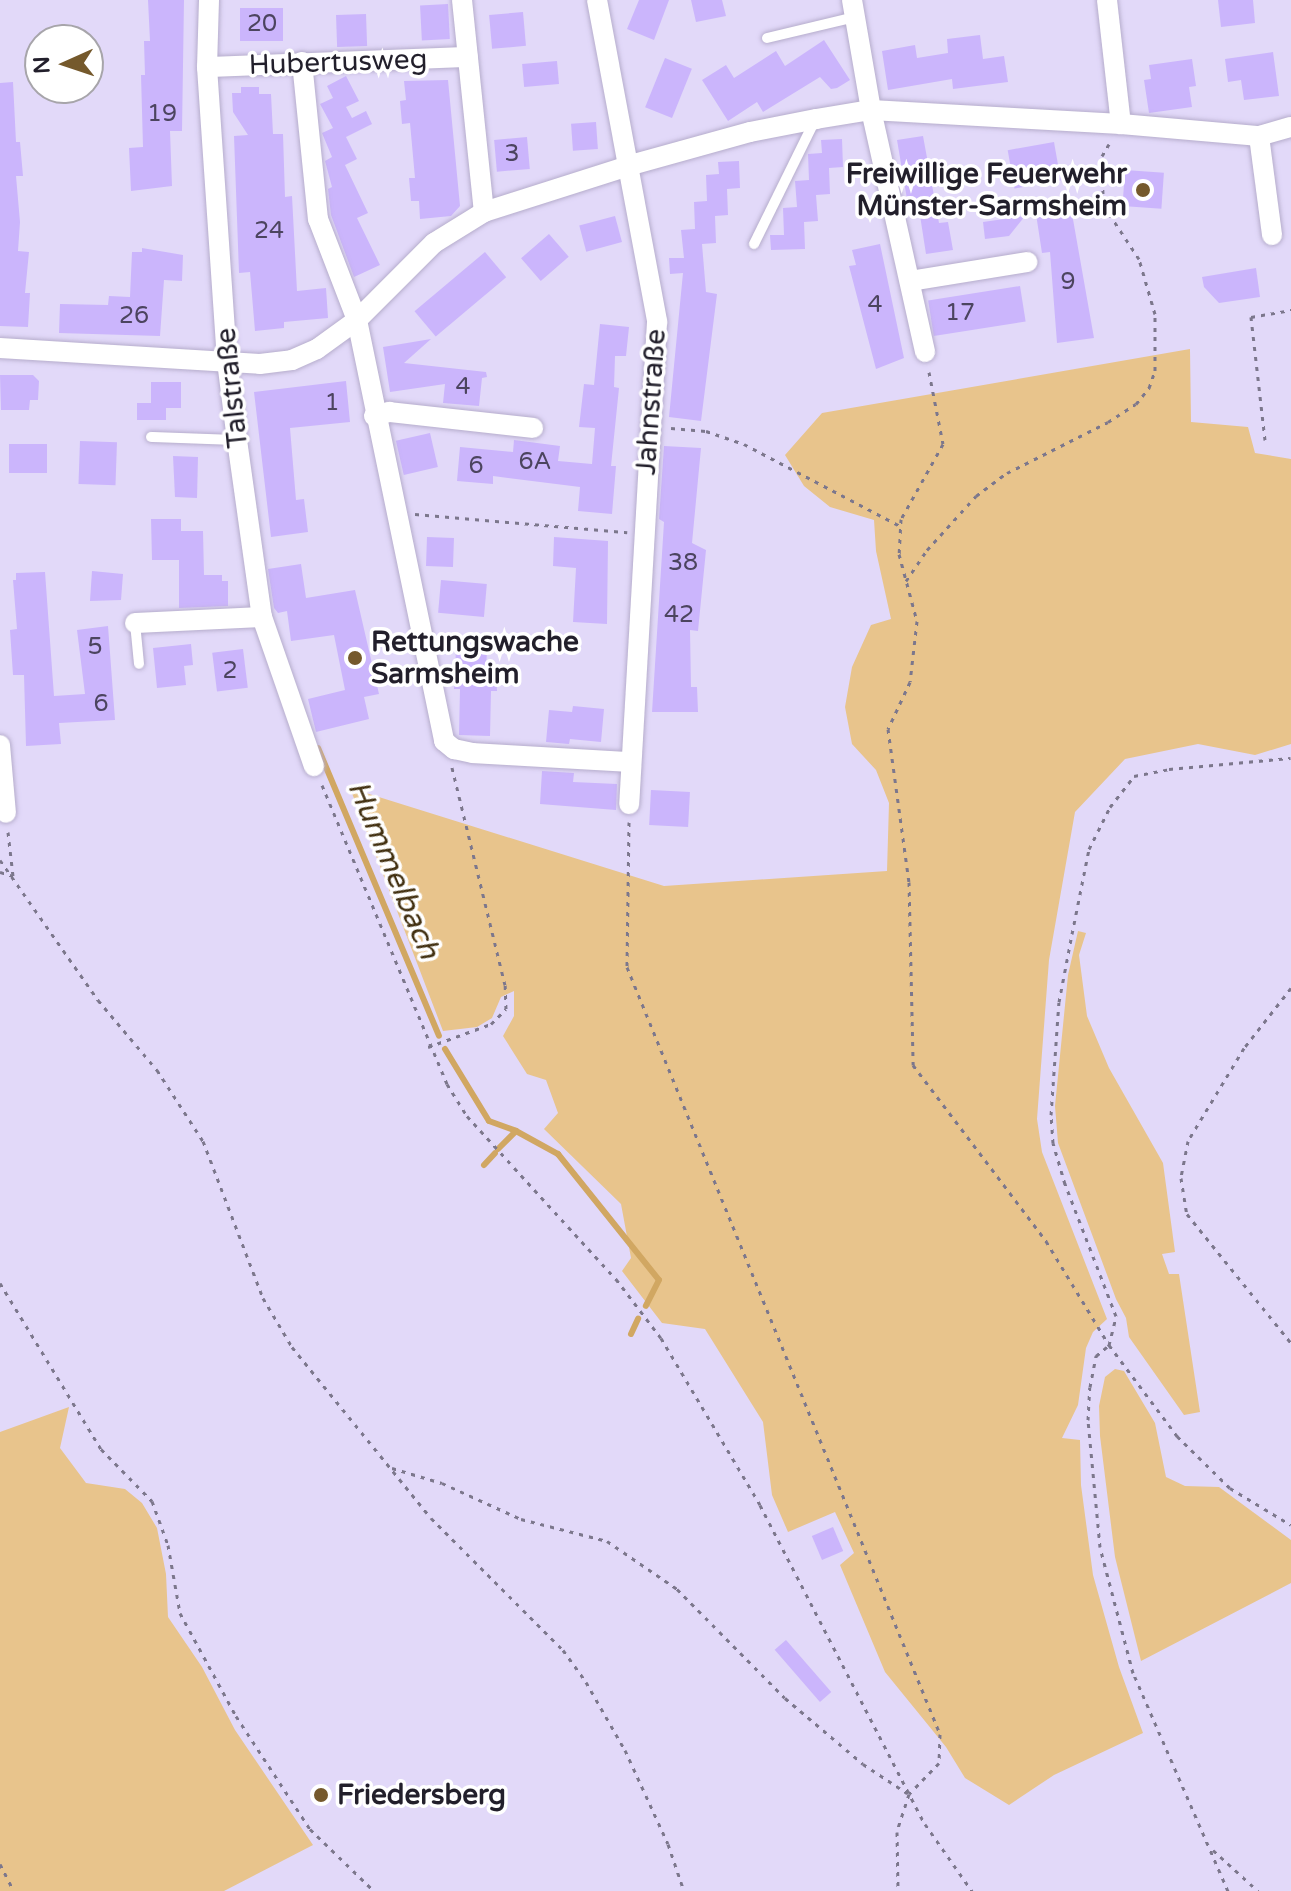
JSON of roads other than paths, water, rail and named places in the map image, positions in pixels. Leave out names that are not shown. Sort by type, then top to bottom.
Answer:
[{"type":"street","name":"Talstraße","points":[[209,0],[207,67],[227,361],[237,440],[262,617],[314,766]]},
{"type":"street","points":[[462,0],[484,212]]},
{"type":"street","name":"Jahnstraße","points":[[597,0],[631,165],[657,322],[642,533],[629,804]]},
{"type":"street","points":[[1107,0],[1121,124]]},
{"type":"street","points":[[853,8],[871,110],[925,352]]},
{"type":"street","name":"Hubertusweg","points":[[207,67],[468,57]]},
{"type":"street","points":[[302,62],[318,219],[357,320],[374,416],[444,741],[454,749],[630,762]]},
{"type":"street","points":[[0,348],[260,364],[292,360],[317,349],[357,320],[434,243],[484,212],[631,165],[750,132],[816,119],[871,110],[1121,124],[1259,136],[1291,127]]},
{"type":"street","points":[[1259,136],[1272,235]]},
{"type":"street","points":[[910,281],[1027,262]]},
{"type":"street","points":[[374,416],[389,412],[533,428]]},
{"type":"street","points":[[135,623],[262,617]]},
{"type":"street","points":[[0,745],[6,813]]},
{"type":"lane","points":[[767,38],[853,8]]},
{"type":"lane","points":[[754,244],[816,119]]},
{"type":"lane","points":[[151,437],[237,440]]},
{"type":"lane","points":[[135,623],[139,664]]},
{"type":"waterway","name":"Hummelbach","points":[[318,748],[439,1036]]},
{"type":"waterway","name":"Hummelbach","points":[[445,1049],[489,1121],[516,1131],[558,1154],[659,1280],[646,1306]]},
{"type":"waterway","points":[[498,1149],[516,1131]]},
{"type":"waterway","points":[[484,1165],[495,1153]]},
{"type":"waterway","name":"Hummelbach","points":[[631,1334],[638,1319]]},
{"type":"place","name":"Freiwillige Feuerwehr Münster-Sarmsheim","points":[[1143,190]]},
{"type":"place","name":"Rettungswache Sarmsheim","points":[[355,658]]},
{"type":"place","name":"Friedersberg","points":[[321,1795]]}]
